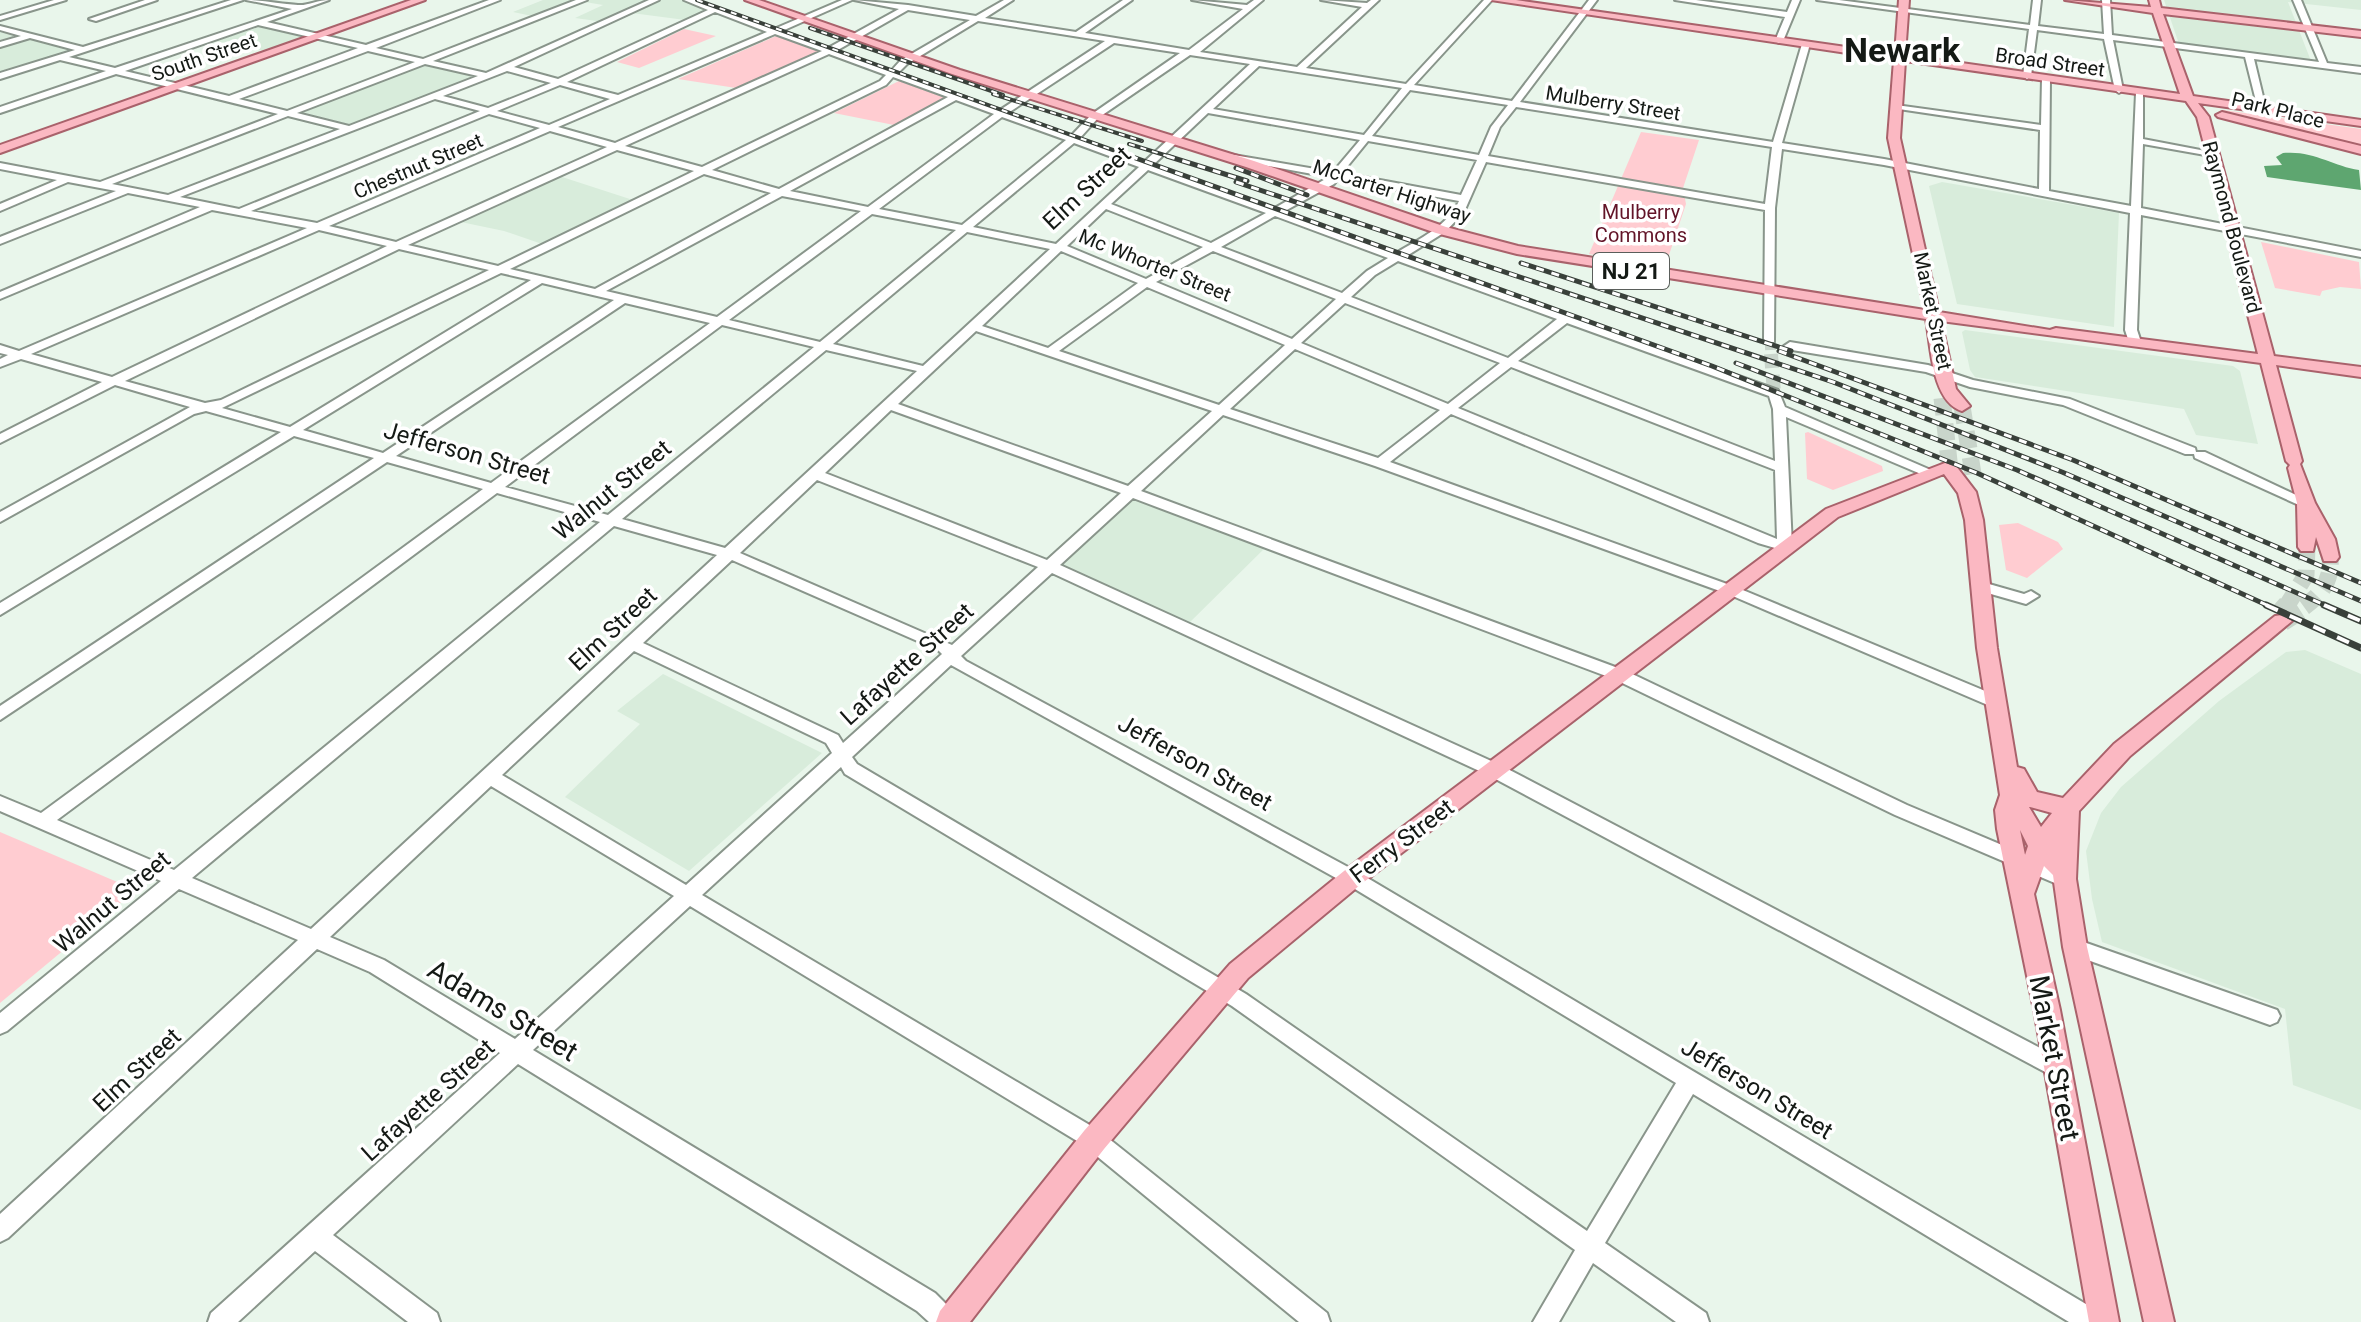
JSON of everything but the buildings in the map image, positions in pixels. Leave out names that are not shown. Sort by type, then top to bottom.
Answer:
[{"type":"main road","name":"South Street","points":[[0,149],[420,0]]},
{"type":"main road","name":"McCarter Highway","points":[[750,0],[1027,95],[1213,153],[1441,230],[1583,264],[2361,372]]},
{"type":"main road","name":"Broad Street","points":[[1496,0],[2361,123]]},
{"type":"main road","points":[[2070,0],[2156,5],[2361,34]]},
{"type":"main road","name":"Raymond Boulevard","points":[[2156,5],[2190,99],[2202,113],[2295,465],[2306,503],[2326,539],[2330,557]]},
{"type":"main road","name":"Market Street","points":[[1904,6],[1896,108],[1897,164],[1916,231],[1946,387],[1962,406]]},
{"type":"main road","name":"Park Place","points":[[2190,99],[2214,113],[2361,150]]},
{"type":"main road","points":[[1943,471],[1971,486],[1996,702],[2011,795],[2006,810],[2029,858],[2064,875],[2068,808]]},
{"type":"main road","name":"Ferry Street","points":[[948,1322],[1094,1140],[1239,971],[1352,878],[1620,675],[1679,625],[1733,591],[1785,546],[1832,513],[1943,471]]},
{"type":"main road","name":"Raymond Boulevard","points":[[2306,503],[2307,547]]},
{"type":"main road","points":[[2029,858],[2068,808],[2122,750],[2276,623]]},
{"type":"main road","points":[[2006,764],[2030,799],[2068,808]]},
{"type":"main road","name":"Market Street","points":[[2029,858],[2022,894],[2104,1322]]},
{"type":"main road","name":"Market Street","points":[[2064,875],[2075,947],[2159,1322]]},
{"type":"street","points":[[0,18],[62,0]]},
{"type":"street","points":[[93,19],[153,0]]},
{"type":"street","points":[[0,76],[239,0]]},
{"type":"street","points":[[250,0],[302,8]]},
{"type":"street","points":[[0,110],[325,0]]},
{"type":"street","points":[[230,99],[496,0]]},
{"type":"street","points":[[100,185],[583,0]]},
{"type":"street","points":[[169,198],[488,76],[655,0]]},
{"type":"street","points":[[688,0],[1774,393],[1779,409],[1785,546]]},
{"type":"street","name":"Chestnut Street","points":[[0,363],[848,0]]},
{"type":"street","name":"Mulberry Street","points":[[858,0],[1513,106],[1897,164],[2361,254]]},
{"type":"street","points":[[927,10],[945,0]]},
{"type":"street","points":[[0,518],[190,411],[225,403],[883,83],[913,57],[1009,0]]},
{"type":"street","points":[[1079,34],[1128,0]]},
{"type":"street","points":[[1196,0],[1249,8]]},
{"type":"street","name":"Walnut Street","points":[[0,1025],[965,229],[1072,140],[1095,116],[1190,52],[1259,0]]},
{"type":"street","points":[[1325,0],[1372,3]]},
{"type":"street","points":[[1050,352],[1147,283],[1321,189],[1337,174],[1407,88],[1488,0]]},
{"type":"street","name":"Lafayette Street","points":[[220,1322],[1371,273],[1441,230],[1466,199],[1496,127],[1593,0]]},
{"type":"street","points":[[1679,0],[1790,15]]},
{"type":"street","points":[[1779,41],[1796,0]]},
{"type":"street","points":[[1821,0],[1904,6],[2033,28],[2361,70]]},
{"type":"street","points":[[2027,76],[2037,0]]},
{"type":"street","points":[[2297,0],[2324,65]]},
{"type":"street","points":[[2106,2],[2108,37],[2119,90]]},
{"type":"street","points":[[1299,70],[1372,3]]},
{"type":"street","points":[[0,439],[112,380],[829,51],[908,7]]},
{"type":"street","points":[[239,212],[560,82],[714,10]]},
{"type":"street","points":[[257,23],[488,76]]},
{"type":"street","points":[[0,28],[84,49]]},
{"type":"street","points":[[0,45],[30,36]]},
{"type":"street","points":[[43,821],[1000,114],[1113,40]]},
{"type":"street","points":[[1770,339],[1770,208],[1778,146],[1806,44]]},
{"type":"street","points":[[2249,56],[2262,109]]},
{"type":"street","points":[[59,57],[350,129]]},
{"type":"street","name":"Elm Street","points":[[0,1230],[1257,63]]},
{"type":"street","points":[[506,68],[621,99]]},
{"type":"street","points":[[2044,191],[2046,79]]},
{"type":"street","points":[[2135,342],[2131,330],[2140,93]]},
{"type":"street","name":"Mc Whorter Street","points":[[435,96],[779,192],[1058,247],[1763,540],[1785,546]]},
{"type":"street","points":[[595,293],[955,97]]},
{"type":"street","points":[[1896,108],[2044,128]]},
{"type":"street","points":[[1204,110],[1770,208]]},
{"type":"street","points":[[2139,141],[2211,153]]},
{"type":"street","points":[[1213,153],[1466,199]]},
{"type":"street","points":[[0,166],[319,227],[926,370]]},
{"type":"street","points":[[0,208],[67,179]]},
{"type":"street","points":[[0,241],[127,190]]},
{"type":"street","points":[[1104,205],[1781,468]]},
{"type":"street","points":[[0,296],[210,207]]},
{"type":"street","points":[[0,610],[539,280]]},
{"type":"street","points":[[0,714],[623,299]]},
{"type":"street","points":[[1380,463],[1566,318]]},
{"type":"street","points":[[974,327],[1380,463],[1733,591],[1996,702]]},
{"type":"street","points":[[1790,346],[1946,387],[1986,385],[2066,402],[2195,453],[2306,503]]},
{"type":"street","name":"Jefferson Street","points":[[0,349],[730,554],[944,646],[960,665],[1352,878],[2092,1322]]},
{"type":"street","points":[[888,405],[1131,492],[1620,675],[1901,810],[2029,858]]},
{"type":"street","points":[[1779,409],[1943,471]]},
{"type":"street","points":[[815,474],[1049,566],[1494,770],[2056,1067]]},
{"type":"street","points":[[1982,587],[2026,599],[2031,596]]},
{"type":"street","points":[[632,644],[832,739],[851,769],[1223,990],[1697,1322]]},
{"type":"street","points":[[489,776],[1094,1140],[1318,1322]]},
{"type":"street","name":"Adams Street","points":[[0,803],[377,966],[926,1302],[948,1322]]},
{"type":"street","points":[[2075,947],[2270,1016]]},
{"type":"street","points":[[1545,1322],[1690,1079]]},
{"type":"street","points":[[315,1236],[428,1322]]},
{"type":"shaded area","points":[[543,0],[685,0],[715,11],[693,21],[624,12],[604,22],[575,18],[603,5],[579,1],[537,17],[513,12]]},
{"type":"shaded area","points":[[2164,0],[2361,0],[2361,10],[2288,2],[2311,61],[2179,44]]},
{"type":"shaded area","points":[[265,25],[313,37],[270,52],[216,41]]},
{"type":"shaded area","points":[[0,28],[84,49],[0,76]]},
{"type":"shaded area","points":[[422,65],[476,77],[352,125],[300,112]]},
{"type":"shaded area","points":[[2283,153],[2313,156],[2359,170],[2361,190],[2267,177],[2264,166],[2282,165],[2276,157]]},
{"type":"shaded area","points":[[556,175],[636,201],[545,245],[504,231],[456,221]]},
{"type":"shaded area","points":[[1942,182],[2119,213],[2114,327],[1957,304],[1929,186]]},
{"type":"shaded area","points":[[1962,332],[2233,366],[2240,371],[2258,444],[2196,435],[2184,409],[1975,377],[1970,370]]},
{"type":"shaded area","points":[[1131,492],[1267,546],[1184,628],[1049,566]]},
{"type":"shaded area","points":[[2305,650],[2361,674],[2361,1110],[2293,1085],[2285,1009],[2102,942],[2092,899],[2086,851],[2101,813],[2121,787],[2219,701],[2286,652]]},
{"type":"shaded area","points":[[663,674],[822,753],[689,871],[565,797],[640,724],[617,711]]},
{"type":"green space","points":[[684,29],[716,36],[639,68],[617,62]]},
{"type":"green space","points":[[776,36],[820,51],[736,88],[678,79]]},
{"type":"green space","points":[[899,81],[946,98],[894,125],[834,113]]},
{"type":"green space","points":[[2224,112],[2361,129],[2361,146]]},
{"type":"green space","name":"Mulberry Commons","points":[[1641,132],[1699,140],[1683,188],[1686,204],[1665,267],[1589,254]]},
{"type":"green space","points":[[2261,242],[2359,262],[2361,289],[2340,287],[2322,291],[2320,296],[2275,288]]},
{"type":"green space","points":[[1805,433],[1882,466],[1883,471],[1833,490],[1807,479]]},
{"type":"green space","points":[[2018,523],[2058,542],[2063,549],[2027,578],[2006,570],[1999,525]]},
{"type":"green space","points":[[0,832],[136,890],[0,1003]]},
{"type":"tunnel","points":[[1770,339],[1771,356]]},
{"type":"tunnel","points":[[1771,354],[1774,393]]},
{"type":"tunnel","points":[[1942,398],[1950,470]]},
{"type":"tunnel","points":[[1962,406],[1974,480]]},
{"type":"tunnel","points":[[2286,607],[2306,575],[2307,547]]},
{"type":"tunnel","points":[[2304,607],[2324,586],[2330,557]]},
{"type":"tunnel","points":[[2281,613],[2288,605]]},
{"type":"tunnel","points":[[2282,621],[2304,607]]},
{"type":"railway","points":[[697,0],[1135,158]]},
{"type":"railway","points":[[810,28],[1003,95]]},
{"type":"railway","points":[[993,94],[1142,141]]},
{"type":"railway","points":[[1129,144],[1174,158]]},
{"type":"railway","points":[[1130,156],[1712,366],[1977,473],[2271,607]]},
{"type":"railway","points":[[1167,156],[1247,181]]},
{"type":"railway","points":[[1236,168],[1307,195]]},
{"type":"railway","points":[[1236,182],[1833,382],[2062,472],[2361,601]]},
{"type":"railway","points":[[1521,263],[1791,351]]},
{"type":"railway","points":[[1779,351],[2073,460],[2361,583]]},
{"type":"railway","points":[[1736,363],[2017,470],[2329,607]]},
{"type":"railway","points":[[2266,605],[2361,648]]},
{"type":"railway","points":[[2324,605],[2361,621]]},
{"type":"district","name":"Newark","points":[[1902,50]]}]
